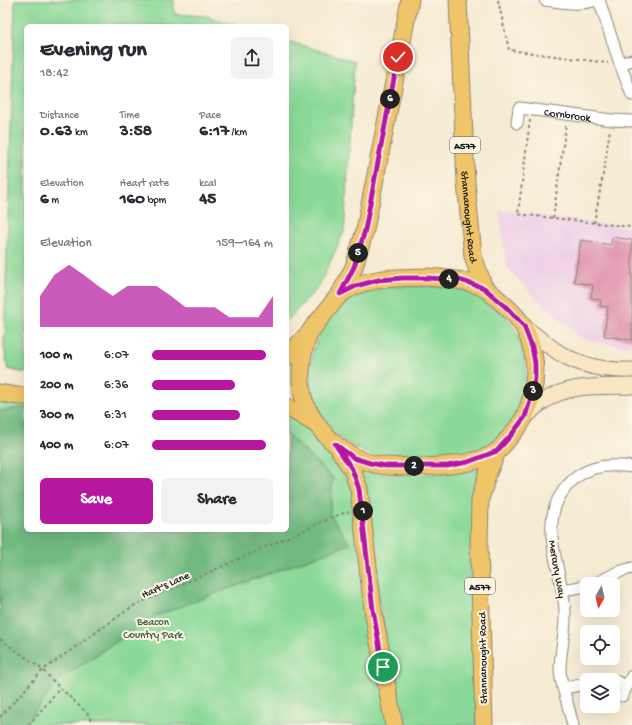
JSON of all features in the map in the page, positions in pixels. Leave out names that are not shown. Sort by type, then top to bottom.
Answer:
[{"type":"main road","name":"A577","points":[[289,355],[309,333],[340,294],[354,267],[365,230],[410,0]]},
{"type":"main road","name":"Stannanought Road","points":[[458,0],[466,182],[472,256],[484,288]]},
{"type":"main road","name":"A577","points":[[335,444],[354,458],[386,466],[447,466],[468,462],[497,451],[525,417],[535,378],[535,363],[532,347],[524,326],[507,308],[484,288],[460,280],[403,278],[378,280],[356,286],[340,294]]},
{"type":"main road","points":[[524,326],[560,354],[578,362],[610,370],[632,370]]},
{"type":"main road","name":"A577","points":[[309,333],[302,355],[301,374],[303,392],[307,407],[318,425],[335,444],[352,469],[359,489],[373,610],[394,725]]},
{"type":"main road","points":[[525,417],[543,401],[556,394],[571,389],[587,387],[632,386]]},
{"type":"main road","points":[[0,393],[24,396]]},
{"type":"main road","name":"A577","points":[[289,408],[318,425]]},
{"type":"main road","name":"Stannanought Road","points":[[484,725],[480,500],[487,475],[497,451]]},
{"type":"street","points":[[546,0],[578,4],[596,0]]},
{"type":"street","points":[[599,0],[632,95]]},
{"type":"street","points":[[620,63],[632,60]]},
{"type":"street","name":"Cornbrook","points":[[517,123],[519,108],[612,120],[632,121]]},
{"type":"street","name":"Mercury Way","points":[[572,725],[561,679],[560,662],[565,612],[552,533],[552,517],[560,496],[569,484],[576,478],[591,469],[606,465],[632,467]]},
{"type":"street","points":[[608,577],[618,572],[632,568]]},
{"type":"street","points":[[562,590],[580,587]]},
{"type":"street","points":[[620,687],[624,691],[632,676]]},
{"type":"street","points":[[563,688],[580,685]]},
{"type":"path","points":[[498,0],[509,50],[620,63]]},
{"type":"path","points":[[532,109],[518,214],[632,227]]},
{"type":"path","points":[[553,218],[567,114]]},
{"type":"path","points":[[594,223],[606,164],[612,120]]},
{"type":"path","name":"Hart's Lane","points":[[0,717],[43,670],[133,606],[340,514],[362,509]]},
{"type":"path","points":[[0,639],[43,670],[89,715],[92,725]]},
{"type":"path","points":[[28,725],[60,688]]},
{"type":"shaded area","points":[[499,210],[632,228],[632,345],[622,346],[582,339],[537,299],[508,269],[505,258]]},
{"type":"green space","points":[[15,0],[174,0],[174,14],[206,16],[232,24],[24,24],[24,373],[8,369],[4,347]]},
{"type":"green space","points":[[289,42],[355,61],[344,232],[319,286],[289,319]]},
{"type":"green space","points":[[398,286],[438,286],[464,290],[483,297],[506,316],[518,335],[524,355],[526,377],[522,398],[514,418],[500,435],[481,448],[458,456],[435,458],[391,458],[382,457],[354,447],[333,430],[319,409],[311,384],[312,358],[320,333],[336,312],[360,295],[369,291]]},
{"type":"green space","name":"Beacon Country Park","points":[[0,393],[24,396],[24,532],[289,532],[289,409],[352,469],[394,725],[0,725]]},
{"type":"green space","points":[[24,407],[24,532],[289,532],[289,436],[333,478],[330,514],[350,544],[155,616],[60,679],[24,725],[0,725],[0,411]]},
{"type":"green space","points":[[482,466],[477,725],[398,725],[359,468],[377,474],[442,474]]},
{"type":"building","points":[[612,237],[632,240],[632,340],[604,336],[608,307],[600,306],[601,300],[591,298],[593,285],[574,282],[581,240],[611,245]]},
{"type":"route","points":[[383,667],[373,610],[359,489],[352,469],[335,444],[354,458],[386,466],[447,466],[484,457],[497,451],[525,417],[535,378],[535,363],[532,347],[524,326],[507,308],[484,288],[460,280],[403,278],[378,280],[356,286],[340,294],[354,267],[365,230],[398,57]]}]
